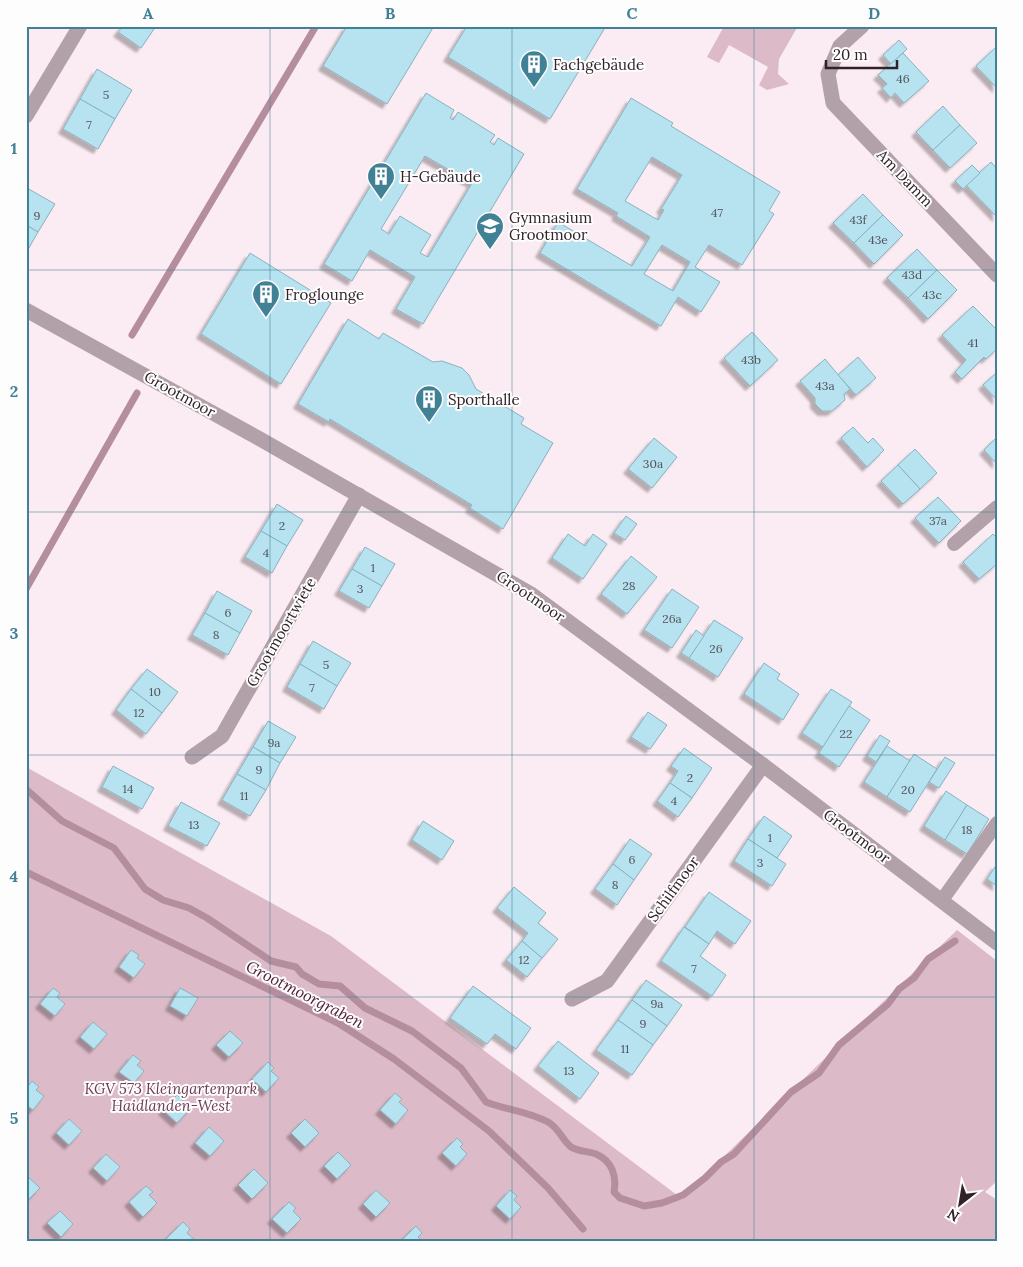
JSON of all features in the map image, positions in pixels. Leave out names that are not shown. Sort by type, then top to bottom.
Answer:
[{"type":"street","points":[[26,116],[80,26]]},
{"type":"street","name":"Am Damm","points":[[862,26],[840,46],[828,74],[833,103],[997,275]]},
{"type":"street","name":"Grootmoor","points":[[26,310],[359,495],[531,594],[763,765],[997,943]]},
{"type":"street","name":"Grootmoortwiete","points":[[192,757],[222,736],[359,495]]},
{"type":"street","name":"Schilfmoor","points":[[572,999],[607,981],[763,765]]},
{"type":"lane","points":[[954,544],[997,506]]},
{"type":"lane","points":[[942,900],[997,823]]},
{"type":"green space","points":[[720,26],[798,26],[779,59],[778,74],[789,84],[767,90],[759,85],[768,67],[729,45],[719,63],[707,57],[723,28]]},
{"type":"green space","name":"KGV 573 Kleingartenpark Haidlanden-West","points":[[26,767],[331,936],[681,1198],[957,930],[997,961],[997,1181],[985,1192],[997,1200],[997,1241],[26,1241]]},
{"type":"building","points":[[123,26],[156,26],[141,48],[118,32]]},
{"type":"building","points":[[347,26],[434,26],[387,104],[323,66]]},
{"type":"building","name":"Fachgebäude","points":[[467,26],[606,26],[550,119],[448,57]]},
{"type":"building","points":[[899,40],[907,49],[891,64],[883,55]]},
{"type":"building","points":[[997,46],[997,88],[976,66]]},
{"type":"building","points":[[903,53],[929,81],[904,103],[895,93],[891,98],[882,88],[887,84],[878,75]]},
{"type":"building","points":[[97,69],[132,90],[115,119],[80,99]]},
{"type":"building","name":"H-Gebäude","points":[[426,93],[454,110],[450,118],[453,120],[458,112],[495,135],[490,142],[494,145],[498,138],[524,154],[423,324],[396,309],[415,277],[370,250],[352,281],[324,264]],"holes":[[[425,156],[472,183],[428,257],[420,253],[431,235],[400,216],[389,234],[381,229]]]},
{"type":"building","points":[[631,98],[673,123],[671,126],[780,192],[769,211],[774,214],[742,265],[709,245],[695,267],[720,282],[701,312],[678,297],[661,326],[540,253],[558,222],[632,266],[650,237],[616,216],[618,213],[577,189]],"holes":[[[652,157],[682,175],[661,209],[664,210],[658,220],[625,201]],[[662,245],[690,262],[673,291],[644,274]]]},
{"type":"building","points":[[80,99],[115,119],[98,149],[63,129]]},
{"type":"building","points":[[943,106],[960,125],[933,150],[916,132]]},
{"type":"building","points":[[960,125],[977,143],[950,168],[933,150]]},
{"type":"building","points":[[991,162],[997,169],[997,217],[966,185]]},
{"type":"building","points":[[972,165],[980,173],[963,189],[955,181]]},
{"type":"building","points":[[27,188],[55,204],[38,232],[26,225]]},
{"type":"building","points":[[863,194],[883,215],[854,243],[833,223]]},
{"type":"building","points":[[883,215],[903,235],[874,264],[854,243]]},
{"type":"building","points":[[26,225],[38,232],[26,253]]},
{"type":"building","points":[[917,249],[937,270],[908,298],[887,278]]},
{"type":"building","name":"Froglounge","points":[[250,253],[331,303],[281,384],[201,334]]},
{"type":"building","points":[[937,270],[957,290],[928,319],[908,298]]},
{"type":"building","points":[[973,306],[997,330],[997,349],[986,359],[984,357],[962,379],[955,372],[966,360],[942,335]]},
{"type":"building","name":"Sporthalle","points":[[348,319],[379,339],[383,333],[433,362],[442,361],[462,368],[469,375],[476,389],[524,418],[521,424],[553,443],[503,529],[470,508],[472,505],[330,419],[329,422],[298,404]]},
{"type":"building","points":[[752,332],[778,360],[750,386],[724,358]]},
{"type":"building","points":[[858,357],[876,378],[856,395],[838,375]]},
{"type":"building","points":[[825,359],[850,389],[844,394],[845,400],[832,411],[822,411],[815,404],[815,398],[800,381]]},
{"type":"building","points":[[997,372],[997,400],[983,385]]},
{"type":"building","points":[[853,427],[868,443],[873,438],[884,450],[867,467],[841,438]]},
{"type":"building","points":[[997,437],[997,464],[984,450]]},
{"type":"building","points":[[654,438],[677,457],[652,488],[628,469]]},
{"type":"building","points":[[915,449],[937,473],[920,489],[898,465]]},
{"type":"building","points":[[898,465],[920,489],[903,504],[881,481]]},
{"type":"building","points":[[938,497],[961,521],[939,543],[915,518]]},
{"type":"building","points":[[277,504],[303,520],[287,546],[261,531]]},
{"type":"building","points":[[626,516],[637,524],[625,540],[614,533]]},
{"type":"building","points":[[261,531],[287,546],[272,573],[245,557]]},
{"type":"building","points":[[568,534],[585,546],[593,534],[607,544],[583,579],[552,558]]},
{"type":"building","points":[[993,534],[997,538],[997,564],[979,579],[963,562]]},
{"type":"building","points":[[365,547],[395,564],[382,586],[352,569]]},
{"type":"building","points":[[631,556],[657,577],[627,614],[601,594]]},
{"type":"building","points":[[352,569],[382,586],[369,608],[339,591]]},
{"type":"building","points":[[672,589],[699,607],[672,648],[644,630]]},
{"type":"building","points":[[217,591],[252,611],[240,633],[205,613]]},
{"type":"building","points":[[205,613],[240,633],[228,655],[192,635]]},
{"type":"building","points":[[714,620],[743,638],[718,677],[689,658]]},
{"type":"building","points":[[696,630],[704,636],[689,658],[681,653]]},
{"type":"building","points":[[313,641],[351,663],[337,686],[300,664]]},
{"type":"building","points":[[764,663],[780,674],[777,679],[799,694],[783,720],[744,694]]},
{"type":"building","points":[[300,664],[337,686],[324,709],[287,687]]},
{"type":"building","points":[[147,669],[178,692],[162,713],[131,689]]},
{"type":"building","points":[[131,689],[162,713],[146,734],[116,710]]},
{"type":"building","points":[[831,689],[852,702],[823,747],[802,733]]},
{"type":"building","points":[[849,706],[870,720],[839,767],[819,753]]},
{"type":"building","points":[[648,712],[667,725],[650,749],[631,737]]},
{"type":"building","points":[[268,721],[296,737],[280,763],[253,747]]},
{"type":"building","points":[[880,735],[890,741],[876,762],[867,756]]},
{"type":"building","points":[[887,746],[910,761],[887,797],[864,782]]},
{"type":"building","points":[[253,747],[280,763],[266,790],[237,774]]},
{"type":"building","points":[[684,748],[712,768],[692,798],[670,783],[678,771],[671,766]]},
{"type":"building","points":[[914,754],[937,769],[910,812],[887,797]]},
{"type":"building","points":[[945,757],[955,763],[939,788],[929,782]]},
{"type":"building","points":[[113,766],[154,788],[142,809],[102,787]]},
{"type":"building","points":[[237,774],[266,790],[250,816],[222,800]]},
{"type":"building","points":[[670,783],[692,798],[678,817],[657,801]]},
{"type":"building","points":[[946,791],[967,805],[945,840],[924,826]]},
{"type":"building","points":[[181,802],[220,823],[207,846],[168,826]]},
{"type":"building","points":[[967,805],[989,819],[967,854],[945,840]]},
{"type":"building","points":[[764,816],[792,836],[777,858],[748,839]]},
{"type":"building","points":[[423,821],[454,841],[442,860],[412,840]]},
{"type":"building","points":[[630,839],[652,854],[634,880],[613,864]]},
{"type":"building","points":[[748,839],[786,864],[772,886],[734,861]]},
{"type":"building","points":[[613,864],[634,880],[617,905],[595,889]]},
{"type":"building","points":[[997,864],[997,886],[987,879]]},
{"type":"building","points":[[514,887],[546,913],[538,923],[558,939],[542,958],[522,941],[528,933],[497,908]]},
{"type":"building","points":[[709,892],[751,921],[735,944],[717,931],[709,944],[685,927]]},
{"type":"building","points":[[684,927],[709,944],[700,956],[726,975],[712,996],[661,961]]},
{"type":"building","points":[[522,941],[542,958],[527,977],[506,960]]},
{"type":"building","points":[[131,950],[139,955],[137,958],[145,964],[134,978],[119,967]]},
{"type":"building","points":[[646,980],[682,1005],[667,1026],[632,1000]]},
{"type":"building","points":[[473,986],[531,1028],[516,1049],[495,1034],[487,1044],[450,1018]]},
{"type":"building","points":[[53,988],[60,993],[57,997],[65,1004],[55,1016],[40,1004]]},
{"type":"building","points":[[180,988],[198,998],[187,1016],[170,1006]]},
{"type":"building","points":[[632,1000],[667,1026],[653,1045],[618,1020]]},
{"type":"building","points":[[618,1020],[653,1045],[632,1075],[596,1050]]},
{"type":"building","points":[[93,1022],[107,1034],[94,1049],[80,1037]]},
{"type":"building","points":[[230,1031],[243,1043],[229,1057],[216,1045]]},
{"type":"building","points":[[558,1041],[599,1073],[580,1099],[538,1066]]},
{"type":"building","points":[[133,1055],[141,1061],[137,1065],[144,1071],[134,1083],[119,1072]]},
{"type":"building","points":[[268,1062],[274,1068],[271,1071],[279,1078],[266,1092],[252,1079]]},
{"type":"building","points":[[32,1081],[39,1087],[36,1090],[44,1096],[33,1110],[26,1105],[26,1089]]},
{"type":"building","points":[[395,1093],[402,1099],[399,1102],[408,1110],[396,1124],[380,1110]]},
{"type":"building","points":[[177,1095],[191,1108],[177,1123],[163,1110]]},
{"type":"building","points":[[69,1119],[82,1131],[69,1145],[56,1133]]},
{"type":"building","points":[[305,1119],[319,1133],[305,1147],[291,1133]]},
{"type":"building","points":[[209,1127],[224,1141],[210,1156],[195,1143]]},
{"type":"building","points":[[457,1138],[463,1144],[460,1147],[467,1154],[456,1166],[442,1153]]},
{"type":"building","points":[[338,1152],[351,1165],[337,1179],[324,1166]]},
{"type":"building","points":[[106,1154],[120,1167],[107,1181],[93,1168]]},
{"type":"building","points":[[254,1169],[268,1183],[252,1199],[238,1185]]},
{"type":"building","points":[[26,1175],[40,1188],[26,1202]]},
{"type":"building","points":[[146,1186],[153,1192],[149,1195],[157,1203],[143,1217],[129,1202]]},
{"type":"building","points":[[376,1190],[390,1203],[376,1217],[363,1204]]},
{"type":"building","points":[[510,1190],[517,1196],[514,1200],[521,1207],[510,1219],[496,1206]]},
{"type":"building","points":[[289,1202],[296,1208],[293,1211],[301,1219],[287,1233],[272,1219]]},
{"type":"building","points":[[60,1211],[73,1224],[61,1237],[47,1223]]},
{"type":"building","points":[[183,1222],[190,1229],[187,1233],[194,1239],[167,1241],[166,1239]]},
{"type":"building","points":[[416,1226],[422,1233],[418,1237],[422,1241],[401,1241]]},
{"type":"waterway","points":[[132,335],[316,26]]},
{"type":"waterway","points":[[26,589],[137,393]]},
{"type":"waterway","points":[[26,789],[62,821],[114,848],[145,889],[163,900],[189,908],[207,918],[271,961],[296,967],[302,974],[319,984],[340,986],[365,1008],[412,1031],[461,1068],[486,1102],[540,1118],[555,1127],[571,1147],[601,1157],[610,1165],[614,1175],[614,1192],[620,1198],[644,1206],[662,1203],[683,1195],[705,1178],[721,1162],[734,1154],[791,1092],[819,1073],[839,1045],[888,1004],[899,989],[914,978],[928,959],[955,941]]},
{"type":"waterway","name":"Grootmoorgraben","points":[[26,872],[338,1023],[394,1059],[489,1131],[548,1188],[583,1229]]},
{"type":"place","name":"Fachgebäude","points":[[534,88]]},
{"type":"place","name":"H-Gebäude","points":[[381,200]]},
{"type":"place","name":"Gymnasium Grootmoor","points":[[490,250]]},
{"type":"place","name":"Froglounge","points":[[266,318]]},
{"type":"place","name":"Sporthalle","points":[[429,423]]}]
